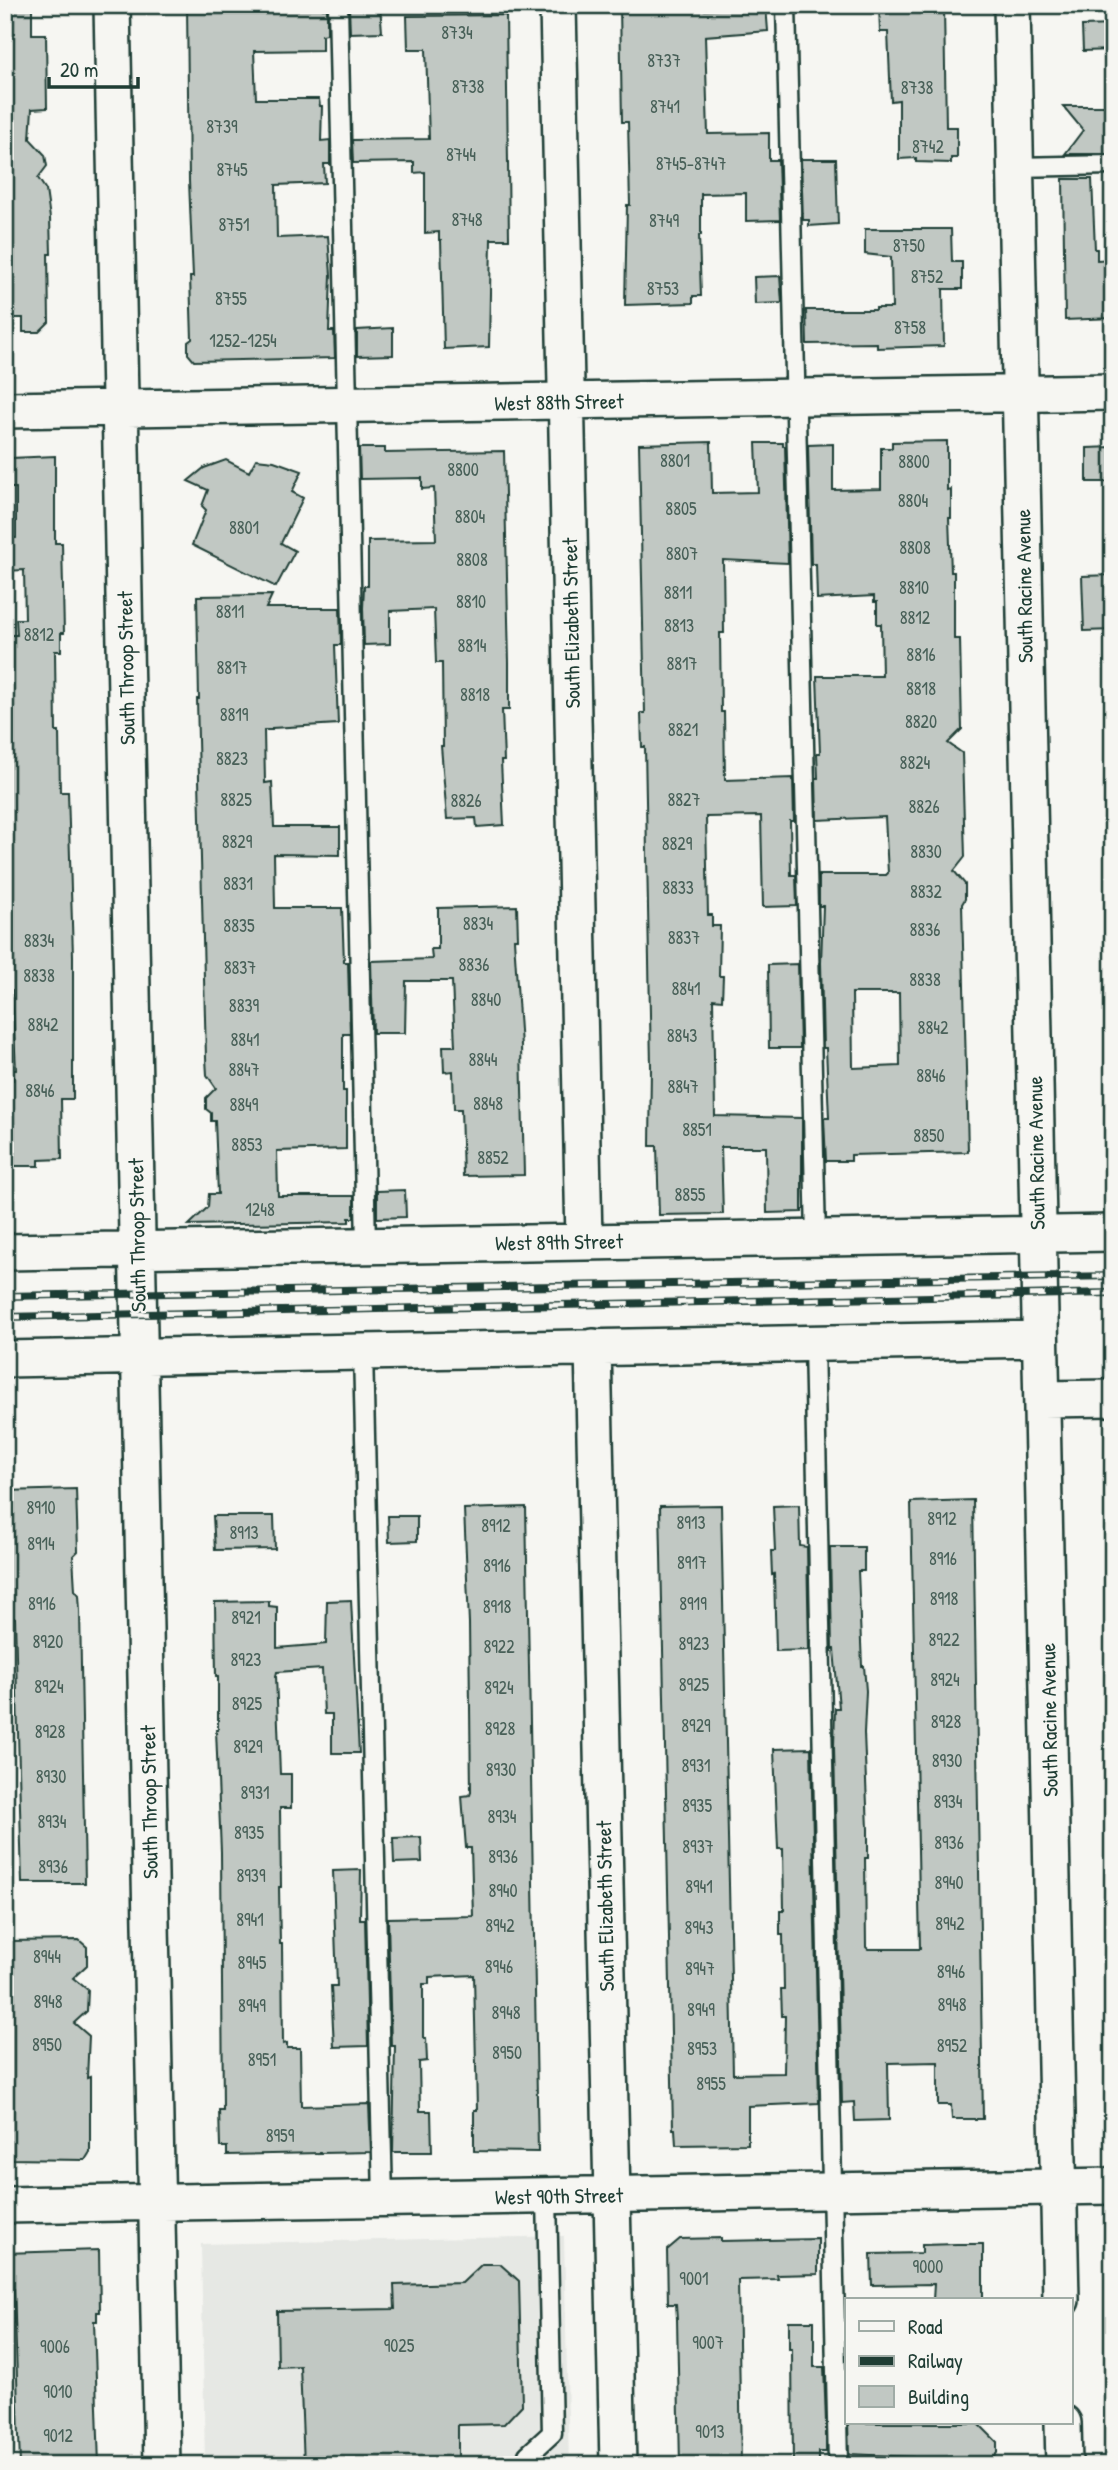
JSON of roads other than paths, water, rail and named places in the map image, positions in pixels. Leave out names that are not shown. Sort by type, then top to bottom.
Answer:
[{"type":"street","name":"South Throop Street","points":[[112,5],[162,2465]]},
{"type":"street","name":"South Elizabeth Street","points":[[558,5],[584,1241]]},
{"type":"street","name":"South Racine Avenue","points":[[1012,5],[1061,2298]]},
{"type":"street","name":"West 88th Street","points":[[5,410],[1113,392]]},
{"type":"street","name":"West 89th Street","points":[[5,1252],[1113,1233]]},
{"type":"street","points":[[5,1359],[1040,1339]]},
{"type":"street","name":"South Elizabeth Street","points":[[593,1348],[618,2465]]},
{"type":"street","points":[[1042,1399],[1113,1398]]},
{"type":"street","name":"West 90th Street","points":[[5,2205],[1113,2186]]},
{"type":"street","points":[[1063,2424],[1064,2465]]},
{"type":"lane","points":[[338,5],[366,1245]]},
{"type":"lane","points":[[786,5],[816,1237]]},
{"type":"lane","points":[[1015,167],[1113,165]]},
{"type":"lane","points":[[814,1343],[838,2465]]},
{"type":"lane","points":[[363,1351],[383,2199]]},
{"type":"lane","points":[[529,2465],[528,2455],[552,2433],[547,2196]]},
{"type":"railway","points":[[5,1296],[1113,1276]]},
{"type":"railway","points":[[5,1317],[1113,1293]]}]
